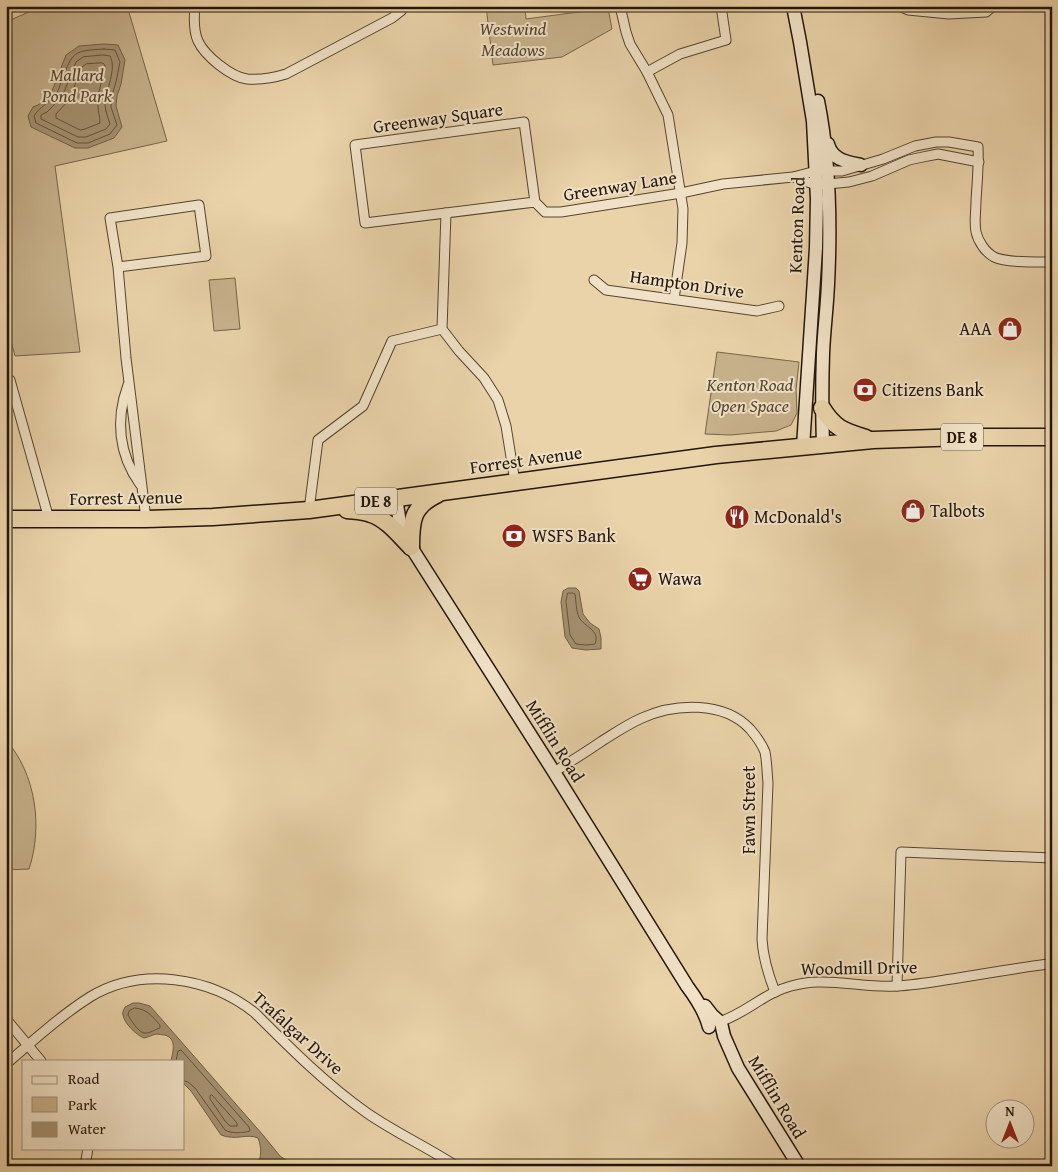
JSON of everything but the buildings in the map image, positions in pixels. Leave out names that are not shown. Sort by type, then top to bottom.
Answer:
[{"type":"highway","points":[[822,408],[828,418],[840,428],[873,440]]},
{"type":"highway","name":"Forrest Avenue","points":[[6,519],[146,519],[213,517],[309,510],[716,455],[873,440],[1052,437]]},
{"type":"highway","points":[[410,547],[411,528],[415,512],[425,500],[442,491]]},
{"type":"highway","points":[[328,507],[376,516],[385,522],[410,547]]},
{"type":"main road","name":"Kenton Road","points":[[793,6],[822,178],[817,199],[816,248],[803,447]]},
{"type":"main road","name":"Kenton Road","points":[[799,6],[824,128],[822,178],[828,282],[823,352],[823,445]]},
{"type":"main road","points":[[824,128],[829,149],[836,157],[845,162],[861,165]]},
{"type":"main road","name":"Mifflin Road","points":[[396,498],[400,523],[410,547],[554,772],[696,998],[706,1018],[717,1026],[738,1068],[799,1166]]},
{"type":"street","points":[[195,6],[198,41],[213,60],[237,76],[246,79],[269,79],[286,74],[392,18],[404,6]]},
{"type":"street","points":[[620,6],[630,44],[668,115],[683,209],[682,243],[674,299]]},
{"type":"street","points":[[646,72],[680,54],[726,40],[721,6]]},
{"type":"street","points":[[899,6],[908,10],[949,14],[986,12],[993,6]]},
{"type":"street","name":"Greenway Square","points":[[446,213],[365,223],[355,145],[524,122],[535,202]]},
{"type":"street","points":[[822,178],[915,146],[936,142],[949,142],[978,147],[979,162],[975,222],[979,241],[994,257],[1005,260],[1052,262]]},
{"type":"street","points":[[822,178],[849,182],[872,176],[909,160],[938,154],[979,162]]},
{"type":"street","name":"Greenway Lane","points":[[535,202],[545,212],[561,212],[681,193],[723,184],[793,177],[822,178]]},
{"type":"street","name":"Greenway Lane","points":[[793,177],[822,178]]},
{"type":"street","points":[[515,482],[506,426],[498,400],[484,378],[442,329],[446,213],[535,202]]},
{"type":"street","points":[[118,267],[206,256],[199,205],[110,218],[118,267],[129,383],[146,519]]},
{"type":"street","name":"Hampton Drive","points":[[594,280],[606,290],[757,310],[779,306]]},
{"type":"street","points":[[309,510],[318,440],[363,406],[392,342],[442,329]]},
{"type":"street","points":[[10,380],[50,519]]},
{"type":"street","points":[[129,383],[123,398],[121,413],[122,443],[127,462],[142,487]]},
{"type":"street","name":"Fawn Street","points":[[554,772],[627,726],[643,717],[660,711],[708,708],[730,715],[746,724],[757,736],[764,751],[767,765],[768,783],[762,939],[766,970],[775,992]]},
{"type":"street","points":[[897,986],[901,852],[1052,858]]},
{"type":"street","name":"Woodmill Drive","points":[[717,1026],[775,992],[789,987],[816,982],[897,986],[1052,962]]},
{"type":"street","name":"Trafalgar Drive","points":[[6,1064],[78,1005],[92,996],[118,985],[146,980],[178,980],[196,983],[231,996],[245,1005],[310,1067],[350,1100],[384,1124],[456,1166]]},
{"type":"street","points":[[6,1019],[40,1060]]},
{"type":"street","points":[[84,1166],[88,1150]]},
{"type":"green space","name":"Mallard Pond Park","points":[[56,6],[186,6],[185,11],[128,9],[167,141],[55,166],[80,352],[15,356],[6,322],[6,22],[40,7],[46,11]]},
{"type":"green space","name":"Westwind Meadows","points":[[486,6],[525,6],[526,19],[608,8],[612,29],[562,57],[493,65]]},
{"type":"green space","points":[[235,278],[240,329],[214,331],[209,280]]},
{"type":"green space","name":"Kenton Road Open Space","points":[[717,352],[799,362],[796,390],[797,413],[791,425],[776,431],[730,435],[705,434]]},
{"type":"green space","points":[[6,740],[24,769],[34,802],[36,836],[29,869],[6,870]]},
{"type":"water","points":[[118,45],[125,60],[116,106],[122,127],[114,138],[88,148],[75,148],[31,127],[28,116],[33,107],[40,104],[52,91],[66,55],[79,46]]},
{"type":"water","points":[[568,588],[576,588],[579,591],[583,614],[590,623],[599,629],[601,649],[586,650],[572,648],[565,637],[561,602],[563,591]]},
{"type":"water","points":[[133,1003],[150,1006],[280,1156],[295,1166],[258,1166],[261,1152],[258,1138],[250,1136],[226,1137],[221,1135],[185,1085],[185,1060],[171,1060],[173,1042],[171,1039],[165,1035],[157,1034],[144,1038],[134,1032],[124,1018],[123,1011],[125,1007]]},
{"type":"place","name":"AAA","points":[[1010,329]]},
{"type":"place","name":"Citizens Bank","points":[[865,390]]},
{"type":"place","name":"Talbots","points":[[913,511]]},
{"type":"place","name":"McDonald's","points":[[737,517]]},
{"type":"place","name":"WSFS Bank","points":[[514,536]]},
{"type":"place","name":"Wawa","points":[[640,579]]}]
